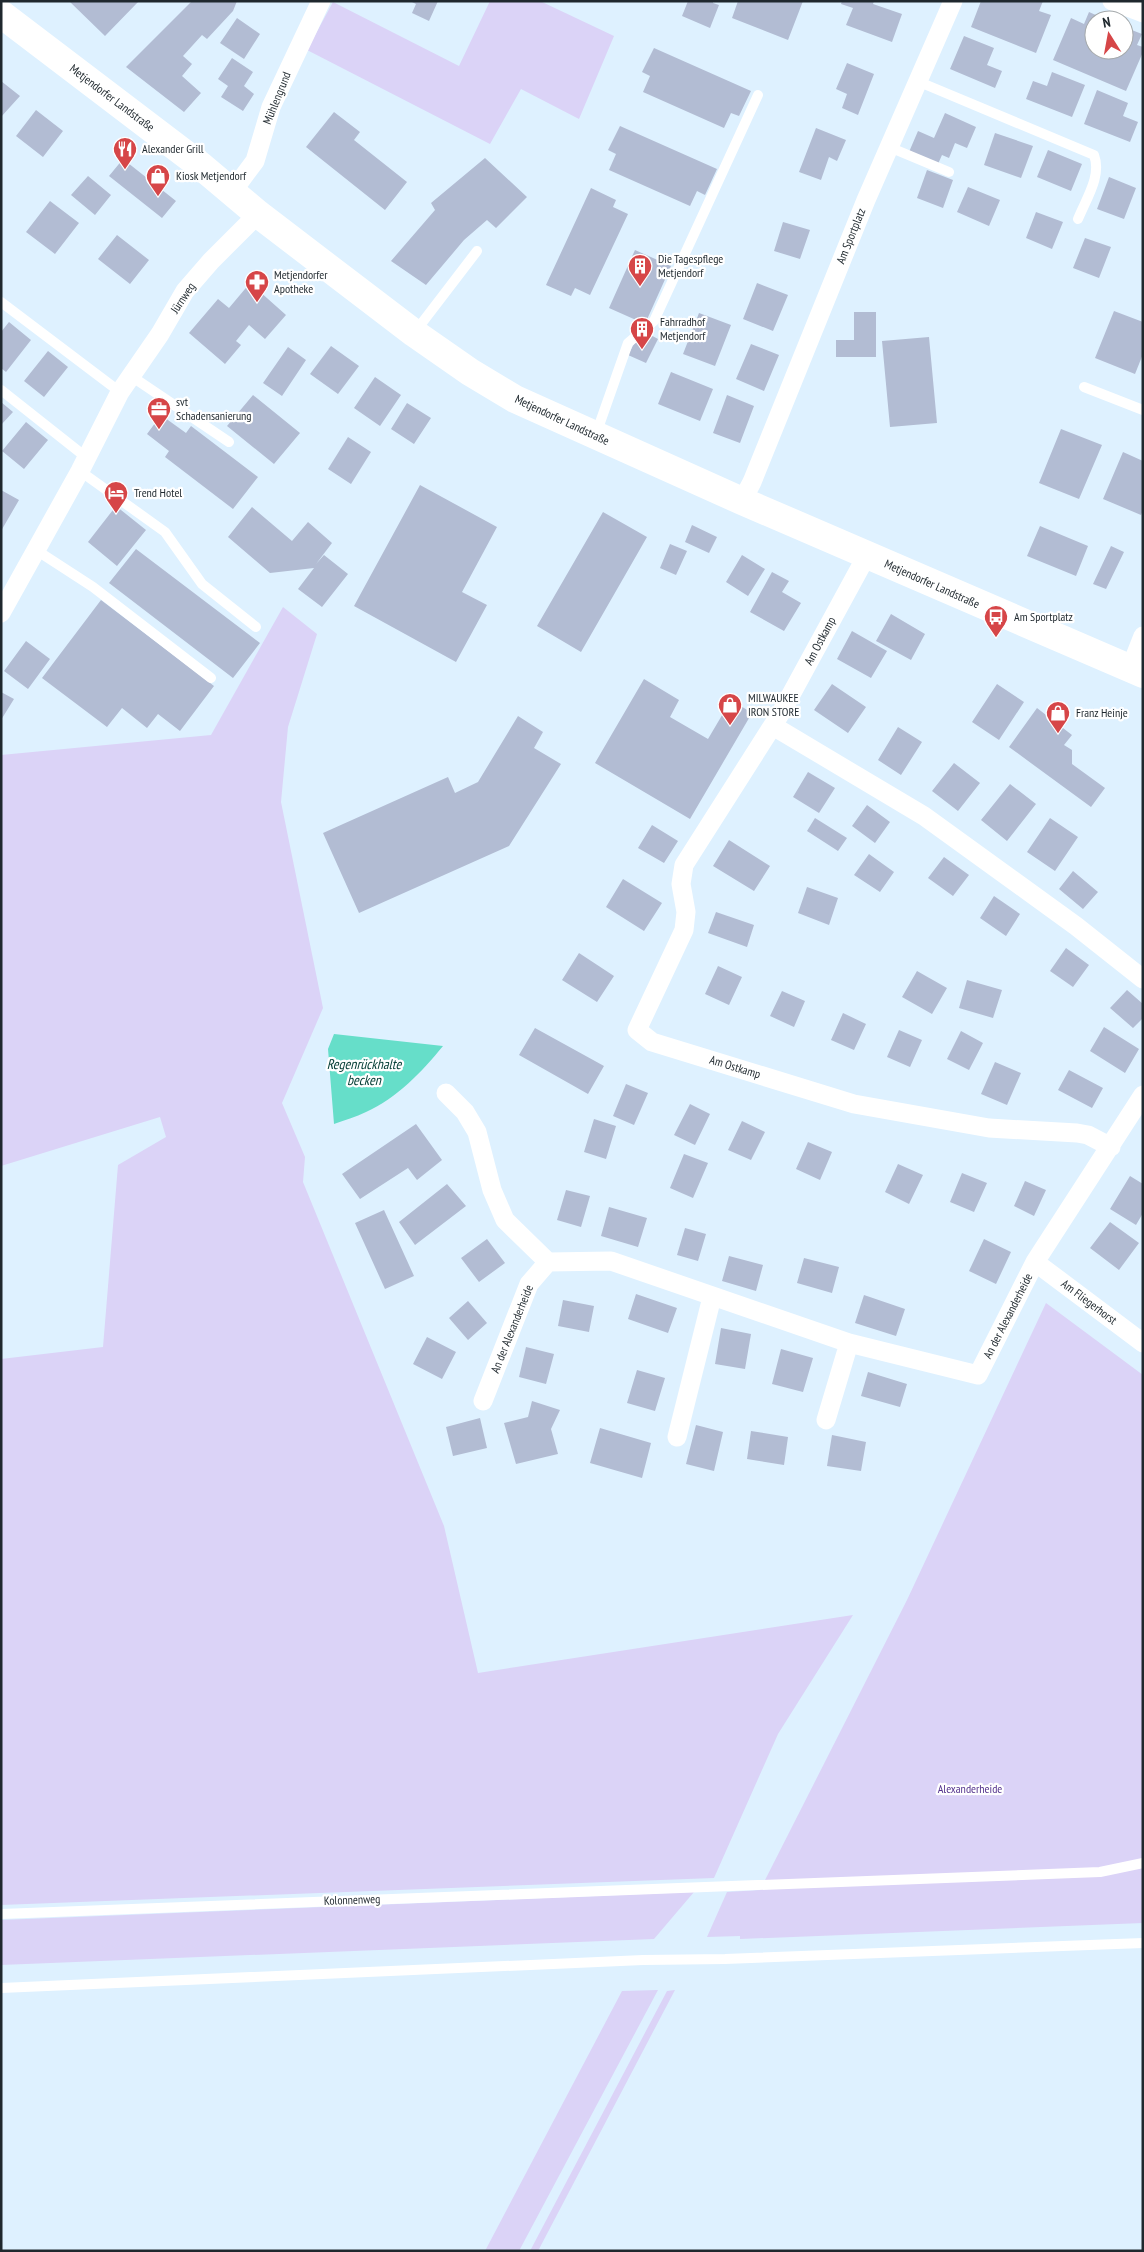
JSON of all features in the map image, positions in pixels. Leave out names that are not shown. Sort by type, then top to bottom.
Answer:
[{"type":"main road","name":"Metjendorfer Landstraße","points":[[1,14],[414,333],[470,372],[515,399],[742,501],[1136,671]]},
{"type":"street","name":"Mühlengrund","points":[[232,192],[256,161],[271,107],[321,1]]},
{"type":"street","name":"Am Sportplatz","points":[[742,501],[752,482],[917,81],[953,1]]},
{"type":"street","points":[[1112,1],[1143,13]]},
{"type":"street","name":"Jürnweg","points":[[1,613],[83,464],[120,392],[160,334],[185,291],[211,261],[258,214]]},
{"type":"street","name":"Am Ostkamp","points":[[867,555],[773,726],[684,865],[680,884],[686,912],[684,930],[637,1030],[652,1042],[854,1104],[989,1128],[1082,1134],[1111,1146]]},
{"type":"street","points":[[1136,671],[1143,636]]},
{"type":"street","points":[[773,726],[924,816],[1076,926],[1143,979]]},
{"type":"street","points":[[446,1093],[465,1112],[477,1132],[492,1190],[505,1220],[548,1262]]},
{"type":"street","points":[[1111,1146],[1143,1095]]},
{"type":"street","name":"An der Alexanderheide","points":[[483,1401],[529,1284],[548,1262],[611,1261],[849,1343],[978,1375],[1035,1262],[1111,1146]]},
{"type":"street","name":"Am Fliegerhorst","points":[[1035,1262],[1143,1343]]},
{"type":"street","points":[[677,1437],[712,1297]]},
{"type":"street","points":[[826,1420],[849,1343]]},
{"type":"lane","points":[[917,81],[1094,155],[1098,165],[1096,176],[1078,219]]},
{"type":"lane","points":[[596,436],[628,343],[654,322],[758,95]]},
{"type":"lane","points":[[889,148],[949,172]]},
{"type":"lane","points":[[414,333],[477,251]]},
{"type":"lane","points":[[1,302],[120,392]]},
{"type":"lane","points":[[131,376],[229,442]]},
{"type":"lane","points":[[1084,387],[1143,410]]},
{"type":"lane","points":[[1,390],[83,464],[165,532],[202,584],[256,627]]},
{"type":"lane","points":[[36,550],[93,587],[211,678]]},
{"type":"lane","name":"Kolonnenweg","points":[[1,1914],[1100,1872],[1143,1863]]},
{"type":"lane","points":[[1,1988],[623,1961],[725,1959],[1143,1942]]},
{"type":"green space","points":[[490,1],[540,1],[614,36],[579,119],[521,89],[490,144],[307,50],[333,2],[459,66]]},
{"type":"green space","points":[[283,607],[317,634],[288,727],[281,802],[323,1008],[282,1103],[305,1157],[303,1182],[444,1526],[478,1673],[853,1615],[778,1734],[714,1878],[1,1905],[1,1359],[103,1347],[118,1165],[166,1137],[160,1117],[1,1166],[1,755],[211,735]]},
{"type":"green space","name":"Alexanderheide","points":[[1046,1303],[1143,1375],[1143,1923],[740,1939],[740,1936],[707,1937],[727,1892],[760,1890],[907,1600]]},
{"type":"green space","points":[[694,1892],[654,1939],[1,1965],[1,1920]]},
{"type":"green space","points":[[658,1990],[519,2251],[485,2251],[622,1991]]},
{"type":"green space","points":[[675,1990],[538,2251],[530,2251],[667,1991]]},
{"type":"water","name":"Regenrückhalte becken","points":[[334,1034],[443,1046],[418,1075],[398,1092],[362,1114],[334,1124],[328,1049]]},
{"type":"building","points":[[69,1],[139,1],[105,36]]},
{"type":"building","points":[[192,1],[237,1],[233,11],[207,39],[202,35],[183,56],[192,64],[182,76],[201,93],[184,112],[126,67]]},
{"type":"building","points":[[410,1],[438,1],[429,21],[412,13],[416,4]]},
{"type":"building","points":[[688,1],[713,1],[713,3],[719,5],[710,28],[682,16]]},
{"type":"building","points":[[738,1],[803,1],[788,40],[732,18]]},
{"type":"building","points":[[842,1],[874,1],[873,4],[902,14],[892,42],[846,25],[853,8],[841,4]]},
{"type":"building","points":[[981,1],[1043,1],[1039,11],[1051,15],[1036,53],[971,27]]},
{"type":"building","points":[[237,18],[260,34],[244,59],[220,43]]},
{"type":"building","points":[[1071,18],[1084,24],[1084,60],[1134,60],[1134,31],[1142,34],[1137,45],[1143,47],[1143,52],[1126,91],[1053,60]]},
{"type":"building","points":[[964,36],[994,48],[987,65],[1002,71],[995,88],[950,69]]},
{"type":"building","points":[[654,48],[751,91],[739,116],[731,113],[724,128],[643,92],[650,76],[642,72]]},
{"type":"building","points":[[232,58],[253,72],[244,86],[254,94],[243,111],[221,97],[228,86],[218,79]]},
{"type":"building","points":[[847,63],[874,74],[858,115],[842,108],[847,94],[836,89]]},
{"type":"building","points":[[1052,72],[1085,85],[1072,117],[1026,99],[1033,81],[1047,86]]},
{"type":"building","points":[[1,81],[20,96],[1,117]]},
{"type":"building","points":[[1097,90],[1128,103],[1123,116],[1138,122],[1130,142],[1084,124]]},
{"type":"building","points":[[36,110],[63,131],[43,157],[16,136]]},
{"type":"building","points":[[334,112],[360,132],[354,140],[407,182],[385,210],[306,147]]},
{"type":"building","points":[[945,113],[976,127],[967,148],[955,143],[949,158],[942,155],[938,164],[909,152],[918,131],[934,138]]},
{"type":"building","points":[[620,126],[717,169],[705,195],[697,191],[690,206],[609,170],[616,154],[608,150]]},
{"type":"building","points":[[816,128],[846,140],[837,161],[829,157],[821,180],[799,172]]},
{"type":"building","points":[[995,133],[1033,146],[1021,178],[984,165]]},
{"type":"building","points":[[1048,150],[1082,164],[1071,191],[1037,177]]},
{"type":"building","points":[[485,158],[527,197],[496,228],[487,220],[464,240],[426,285],[391,261],[435,210],[431,203]]},
{"type":"building","points":[[123,159],[176,201],[162,218],[109,176]]},
{"type":"building","points":[[927,170],[953,180],[943,208],[917,198]]},
{"type":"building","points":[[88,176],[111,195],[95,215],[71,195]]},
{"type":"building","points":[[1109,177],[1136,188],[1124,219],[1097,209]]},
{"type":"building","points":[[968,187],[1000,200],[989,226],[957,212]]},
{"type":"building","points":[[591,188],[616,200],[613,207],[628,214],[590,295],[575,288],[571,296],[546,285]]},
{"type":"building","points":[[50,201],[79,223],[55,254],[26,232]]},
{"type":"building","points":[[1036,212],[1063,222],[1052,249],[1026,238]]},
{"type":"building","points":[[783,222],[810,230],[800,259],[774,251]]},
{"type":"building","points":[[117,235],[149,260],[130,284],[98,259]]},
{"type":"building","points":[[1085,238],[1111,247],[1099,278],[1073,268]]},
{"type":"building","name":"Die Tagespflege Metjendorf","points":[[635,250],[671,266],[645,324],[609,308]]},
{"type":"building","points":[[250,283],[286,315],[265,339],[249,325],[236,341],[241,345],[225,364],[189,333],[218,299],[229,308]]},
{"type":"building","points":[[757,283],[788,295],[773,331],[743,319]]},
{"type":"building","points":[[1114,311],[1143,322],[1143,354],[1135,374],[1095,358]]},
{"type":"building","points":[[854,312],[876,312],[876,357],[836,357],[836,340],[854,340]]},
{"type":"building","points":[[699,313],[731,325],[715,366],[683,354]]},
{"type":"building","points":[[9,322],[31,340],[6,372],[1,368],[1,332]]},
{"type":"building","name":"Fahrradhof Metjendorf","points":[[647,333],[658,339],[646,363],[628,355],[635,342],[641,345]]},
{"type":"building","points":[[929,337],[937,423],[890,427],[882,341]]},
{"type":"building","points":[[751,344],[779,355],[764,391],[736,379]]},
{"type":"building","points":[[331,346],[359,366],[338,394],[310,374]]},
{"type":"building","points":[[288,347],[306,360],[282,396],[263,383]]},
{"type":"building","points":[[48,351],[68,367],[44,397],[24,381]]},
{"type":"building","points":[[671,372],[713,389],[700,421],[658,404]]},
{"type":"building","points":[[375,377],[401,395],[380,426],[354,408]]},
{"type":"building","points":[[253,395],[300,433],[274,464],[227,426]]},
{"type":"building","points":[[727,395],[754,406],[740,443],[713,433]]},
{"type":"building","points":[[1,402],[13,412],[1,425]]},
{"type":"building","points":[[407,403],[431,418],[414,444],[391,429]]},
{"type":"building","points":[[161,415],[186,433],[191,426],[258,477],[233,509],[165,457],[169,451],[147,434]]},
{"type":"building","points":[[26,422],[48,440],[24,469],[2,451]]},
{"type":"building","points":[[1061,429],[1102,445],[1079,499],[1039,483]]},
{"type":"building","points":[[348,437],[371,452],[351,484],[328,469]]},
{"type":"building","points":[[1123,452],[1143,461],[1143,510],[1141,515],[1103,499]]},
{"type":"building","points":[[420,485],[497,527],[462,592],[487,605],[456,662],[354,606]]},
{"type":"building","points":[[1,490],[19,500],[1,531]]},
{"type":"building","points":[[116,506],[146,530],[117,566],[88,542]]},
{"type":"building","points":[[252,507],[292,541],[308,522],[332,543],[316,564],[324,555],[348,574],[322,607],[298,589],[314,568],[270,573],[228,537]]},
{"type":"building","points":[[603,512],[647,537],[581,652],[537,626]]},
{"type":"building","points":[[692,525],[717,537],[709,553],[685,542]]},
{"type":"building","points":[[1040,526],[1088,546],[1076,576],[1027,556]]},
{"type":"building","points":[[670,544],[687,551],[676,575],[660,568]]},
{"type":"building","points":[[1111,546],[1124,552],[1106,589],[1093,584]]},
{"type":"building","points":[[136,549],[260,643],[233,678],[109,583]]},
{"type":"building","points":[[742,555],[765,569],[748,596],[726,582]]},
{"type":"building","points":[[772,572],[789,581],[782,592],[801,603],[784,631],[750,612]]},
{"type":"building","points":[[101,600],[214,686],[180,731],[158,714],[147,728],[122,708],[107,727],[42,678]]},
{"type":"building","points":[[891,614],[925,634],[911,660],[876,641]]},
{"type":"building","points":[[852,631],[887,651],[871,678],[837,659]]},
{"type":"building","points":[[26,641],[50,659],[28,689],[4,671]]},
{"type":"building","points":[[644,679],[679,700],[670,717],[708,739],[731,700],[752,713],[690,819],[595,763]]},
{"type":"building","points":[[832,684],[866,707],[848,733],[814,710]]},
{"type":"building","points":[[997,684],[1024,702],[999,740],[972,722]]},
{"type":"building","points":[[1,692],[14,699],[1,720]]},
{"type":"building","points":[[1037,708],[1072,735],[1064,745],[1072,750],[1072,764],[1105,788],[1091,807],[1009,747]]},
{"type":"building","points":[[518,716],[543,732],[534,748],[561,764],[509,846],[359,913],[323,833],[448,777],[455,793],[478,782]]},
{"type":"building","points":[[898,727],[922,742],[901,775],[878,760]]},
{"type":"building","points":[[954,763],[980,783],[958,811],[932,791]]},
{"type":"building","points":[[808,772],[835,788],[819,813],[793,797]]},
{"type":"building","points":[[1010,784],[1036,804],[1007,841],[981,820]]},
{"type":"building","points":[[867,805],[890,822],[875,843],[852,826]]},
{"type":"building","points":[[815,818],[847,838],[838,851],[807,831]]},
{"type":"building","points":[[1050,818],[1078,837],[1055,871],[1027,852]]},
{"type":"building","points":[[652,825],[678,841],[664,863],[638,848]]},
{"type":"building","points":[[729,840],[770,866],[754,891],[713,866]]},
{"type":"building","points":[[869,854],[894,872],[880,892],[854,875]]},
{"type":"building","points":[[944,857],[969,875],[953,896],[928,878]]},
{"type":"building","points":[[1073,871],[1098,892],[1083,909],[1059,889]]},
{"type":"building","points":[[623,879],[662,903],[644,931],[606,907]]},
{"type":"building","points":[[807,887],[838,898],[829,925],[798,913]]},
{"type":"building","points":[[994,896],[1020,914],[1006,936],[980,918]]},
{"type":"building","points":[[716,912],[754,925],[747,947],[708,933]]},
{"type":"building","points":[[1066,948],[1089,965],[1073,987],[1050,971]]},
{"type":"building","points":[[579,953],[614,976],[597,1002],[562,980]]},
{"type":"building","points":[[718,966],[742,977],[729,1005],[705,994]]},
{"type":"building","points":[[917,971],[947,988],[932,1014],[902,997]]},
{"type":"building","points":[[967,980],[1002,990],[993,1018],[959,1008]]},
{"type":"building","points":[[1127,990],[1143,1004],[1143,1018],[1133,1028],[1110,1008]]},
{"type":"building","points":[[782,991],[805,1001],[794,1027],[770,1016]]},
{"type":"building","points":[[843,1013],[866,1024],[854,1050],[831,1040]]},
{"type":"building","points":[[1104,1027],[1139,1049],[1125,1073],[1090,1051]]},
{"type":"building","points":[[535,1028],[604,1066],[588,1094],[519,1055]]},
{"type":"building","points":[[899,1030],[922,1040],[910,1067],[887,1057]]},
{"type":"building","points":[[961,1031],[983,1043],[969,1070],[947,1059]]},
{"type":"building","points":[[995,1062],[1021,1073],[1007,1105],[981,1094]]},
{"type":"building","points":[[1069,1070],[1103,1088],[1092,1108],[1058,1090]]},
{"type":"building","points":[[626,1084],[648,1093],[634,1125],[613,1116]]},
{"type":"building","points":[[690,1104],[710,1114],[695,1145],[674,1135]]},
{"type":"building","points":[[594,1119],[616,1126],[606,1159],[584,1152]]},
{"type":"building","points":[[742,1121],[765,1132],[751,1160],[728,1150]]},
{"type":"building","points":[[416,1124],[442,1160],[417,1180],[408,1168],[360,1199],[342,1174]]},
{"type":"building","points":[[808,1142],[832,1152],[820,1180],[796,1169]]},
{"type":"building","points":[[684,1154],[708,1163],[693,1198],[670,1188]]},
{"type":"building","points":[[898,1164],[923,1175],[909,1204],[885,1192]]},
{"type":"building","points":[[962,1173],[987,1183],[974,1212],[950,1202]]},
{"type":"building","points":[[1130,1176],[1143,1184],[1143,1213],[1136,1225],[1110,1209]]},
{"type":"building","points":[[1025,1181],[1046,1190],[1034,1216],[1014,1206]]},
{"type":"building","points":[[447,1184],[466,1206],[415,1245],[399,1222]]},
{"type":"building","points":[[566,1190],[590,1196],[581,1227],[557,1220]]},
{"type":"building","points":[[609,1207],[647,1218],[638,1247],[601,1236]]},
{"type":"building","points":[[384,1210],[414,1276],[385,1289],[355,1223]]},
{"type":"building","points":[[1110,1222],[1139,1243],[1119,1270],[1090,1248]]},
{"type":"building","points":[[685,1228],[706,1234],[698,1261],[677,1255]]},
{"type":"building","points":[[487,1239],[505,1263],[479,1282],[461,1258]]},
{"type":"building","points":[[984,1239],[1011,1252],[996,1284],[969,1271]]},
{"type":"building","points":[[729,1256],[763,1265],[756,1291],[722,1281]]},
{"type":"building","points":[[804,1258],[839,1267],[832,1293],[797,1283]]},
{"type":"building","points":[[636,1294],[677,1308],[668,1333],[628,1319]]},
{"type":"building","points":[[864,1295],[905,1309],[896,1336],[855,1323]]},
{"type":"building","points":[[563,1300],[594,1306],[589,1332],[558,1326]]},
{"type":"building","points":[[468,1301],[487,1323],[468,1340],[449,1318]]},
{"type":"building","points":[[721,1328],[751,1334],[745,1369],[715,1364]]},
{"type":"building","points":[[427,1337],[456,1352],[442,1379],[413,1364]]},
{"type":"building","points":[[526,1347],[554,1354],[546,1384],[519,1377]]},
{"type":"building","points":[[781,1349],[813,1358],[803,1392],[772,1384]]},
{"type":"building","points":[[637,1370],[665,1378],[655,1411],[627,1403]]},
{"type":"building","points":[[868,1372],[907,1384],[900,1407],[861,1396]]},
{"type":"building","points":[[532,1401],[560,1410],[551,1429],[558,1454],[516,1464],[504,1423],[528,1417]]},
{"type":"building","points":[[480,1418],[487,1448],[453,1456],[446,1427]]},
{"type":"building","points":[[696,1425],[723,1432],[714,1471],[686,1464]]},
{"type":"building","points":[[600,1428],[651,1443],[642,1478],[590,1463]]},
{"type":"building","points":[[751,1431],[788,1437],[784,1465],[747,1459]]},
{"type":"building","points":[[832,1435],[866,1442],[861,1471],[827,1466]]},
{"type":"place","name":"Alexander Grill","points":[[125,170]]},
{"type":"place","name":"Kiosk Metjendorf","points":[[158,197]]},
{"type":"place","name":"Die Tagespflege Metjendorf","points":[[640,287]]},
{"type":"place","name":"Metjendorfer Apotheke","points":[[257,303]]},
{"type":"place","name":"Fahrradhof Metjendorf","points":[[642,350]]},
{"type":"place","name":"svt Schadensanierung","points":[[159,430]]},
{"type":"place","name":"Trend Hotel","points":[[116,514]]},
{"type":"place","name":"Am Sportplatz","points":[[996,638]]},
{"type":"place","name":"MILWAUKEE IRON STORE","points":[[730,726]]},
{"type":"place","name":"Franz Heinje","points":[[1058,734]]}]
